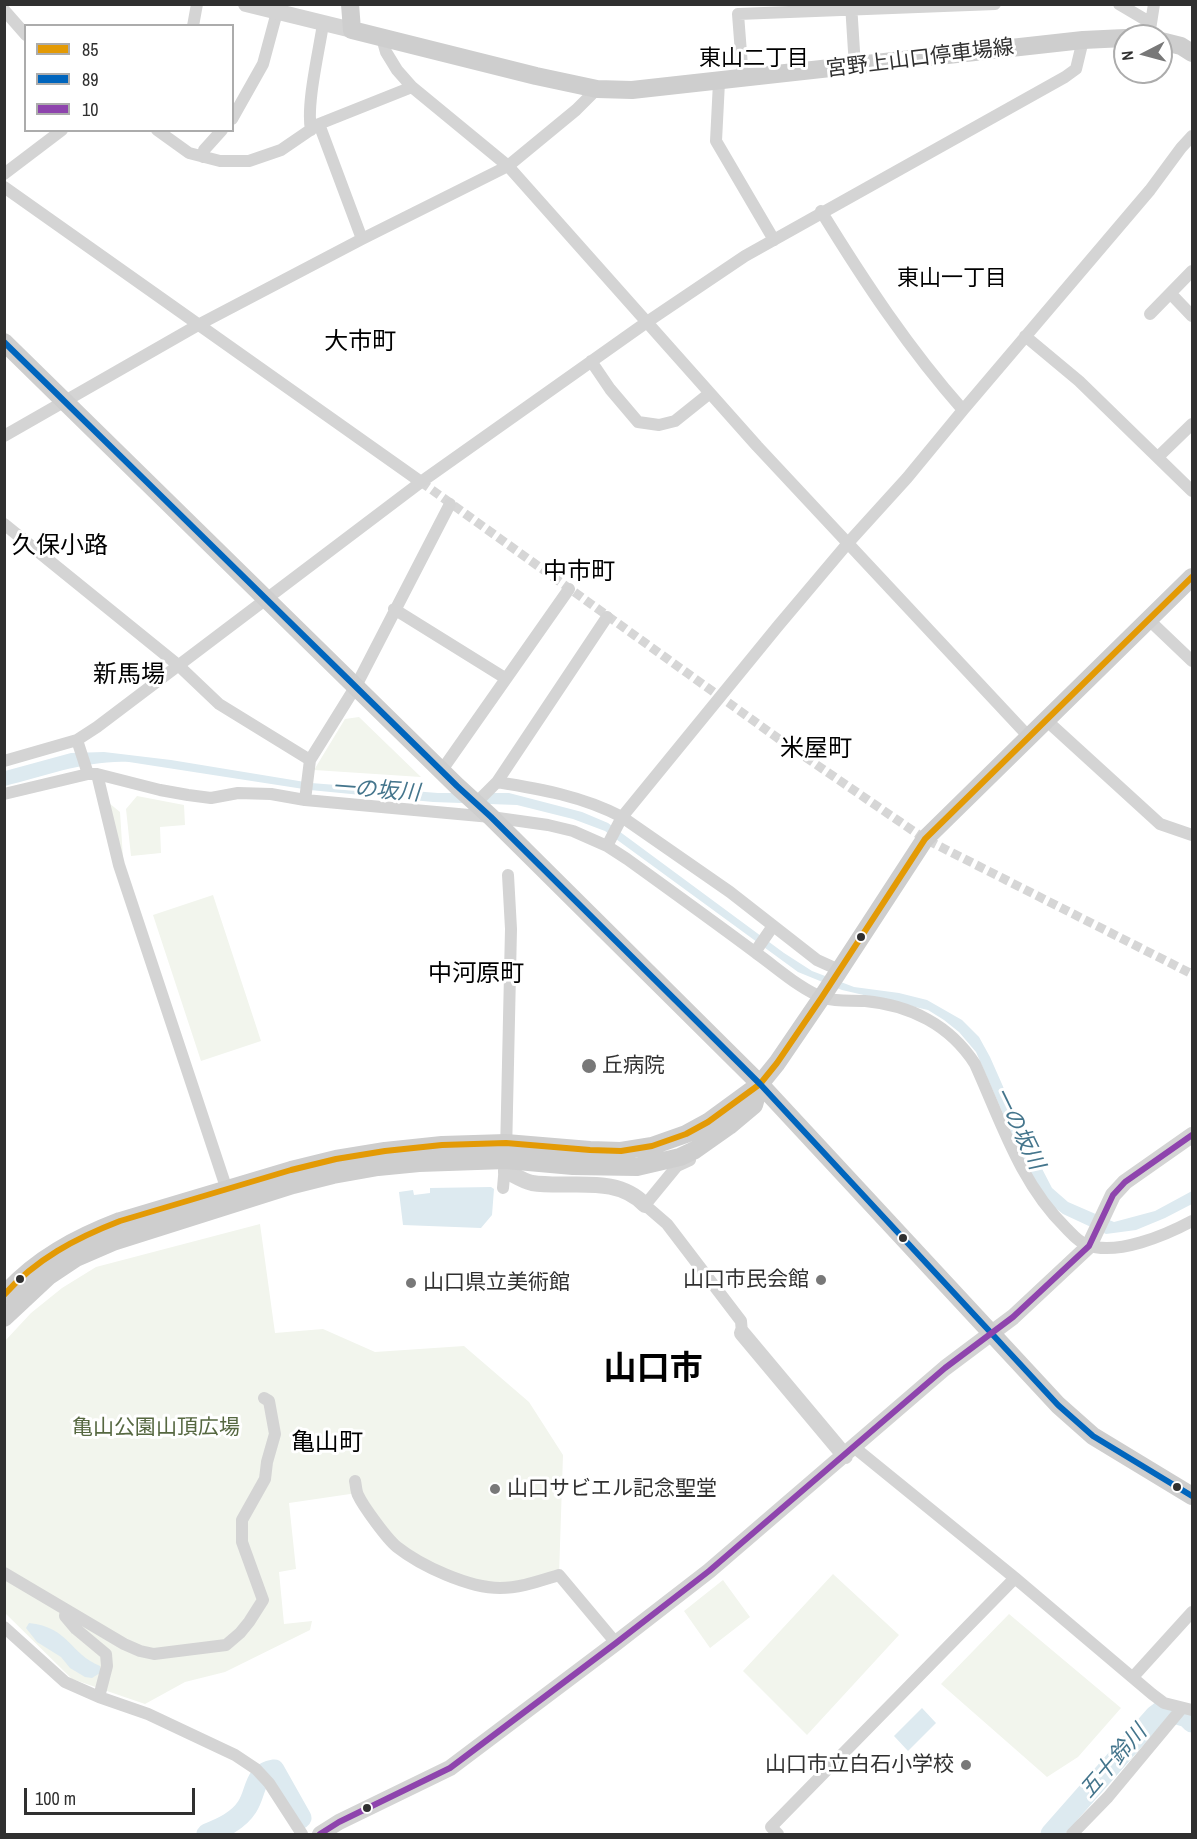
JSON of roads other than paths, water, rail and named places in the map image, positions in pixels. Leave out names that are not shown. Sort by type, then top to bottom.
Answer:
[{"type":"main road","points":[[350,4],[352,30]]},
{"type":"main road","name":"宮野上山口停車場線","points":[[352,30],[536,76],[597,89],[632,90],[1113,39]]},
{"type":"main road","points":[[1173,44],[1192,53]]},
{"type":"main road","points":[[4,342],[462,790],[487,792],[491,817],[760,1084],[1058,1405],[1093,1436],[1192,1496]]},
{"type":"main road","points":[[4,1318],[49,1276],[76,1258],[113,1242],[293,1185],[378,1167],[652,1146],[686,1134],[708,1122],[760,1084],[822,997],[925,839],[1192,577]]},
{"type":"main road","points":[[4,1295],[41,1261],[65,1245],[93,1232],[120,1221],[291,1170],[336,1159],[442,1145],[506,1158],[573,1166],[637,1167],[680,1157],[709,1140],[754,1105],[760,1084]]},
{"type":"street","points":[[193,24],[197,4]]},
{"type":"street","points":[[246,4],[352,30]]},
{"type":"street","points":[[743,79],[738,14],[851,7],[995,4]]},
{"type":"street","points":[[1119,4],[1151,23],[1154,4]]},
{"type":"street","points":[[851,7],[855,66]]},
{"type":"street","points":[[234,115],[263,64],[277,12]]},
{"type":"street","points":[[7,18],[24,33]]},
{"type":"street","points":[[324,24],[314,77],[309,122],[315,127],[362,239]]},
{"type":"street","points":[[382,38],[386,52],[397,70],[412,87],[508,166],[710,393],[1029,737]]},
{"type":"street","points":[[4,761],[77,742],[421,482],[591,361],[745,256],[1077,69],[1083,40]]},
{"type":"street","points":[[719,82],[716,141],[774,240]]},
{"type":"street","points":[[161,132],[189,153],[220,162],[249,161],[281,150],[315,127],[412,87]]},
{"type":"street","points":[[5,433],[66,402],[198,325],[508,166],[576,110],[597,89]]},
{"type":"street","points":[[4,174],[59,132]]},
{"type":"street","points":[[203,157],[204,150],[220,132]]},
{"type":"street","points":[[607,846],[621,820],[848,543],[907,478],[1150,190],[1192,136]]},
{"type":"street","points":[[4,187],[421,482]]},
{"type":"street","points":[[822,212],[890,318],[934,377],[963,410]]},
{"type":"street","points":[[1150,314],[1192,271]]},
{"type":"street","points":[[1171,294],[1192,316]]},
{"type":"street","points":[[1025,336],[1079,381],[1192,491]]},
{"type":"street","points":[[591,361],[610,389],[638,422],[659,425],[675,421],[710,393]]},
{"type":"street","points":[[1158,456],[1192,424]]},
{"type":"street","points":[[306,797],[310,760],[356,686],[450,504]]},
{"type":"street","points":[[4,524],[178,665],[219,704],[310,760]]},
{"type":"street","points":[[442,770],[569,589]]},
{"type":"street","points":[[394,609],[505,678]]},
{"type":"street","points":[[487,792],[607,617]]},
{"type":"street","points":[[1149,620],[1192,661]]},
{"type":"street","points":[[1046,720],[1160,824],[1192,835]]},
{"type":"street","points":[[77,742],[90,772],[227,1190]]},
{"type":"street","points":[[4,794],[90,772],[160,790],[211,798],[238,793],[306,797],[491,817],[573,831],[607,846],[757,950],[792,979],[822,997],[838,1001],[865,1001],[892,1006],[923,1016],[948,1031],[975,1064],[1024,1175],[1041,1202],[1080,1242],[1113,1247],[1150,1241],[1192,1221]]},
{"type":"street","points":[[487,792],[544,790],[603,807],[730,892],[770,930],[817,960],[839,970]]},
{"type":"street","points":[[503,1188],[506,1158],[511,929],[508,875]]},
{"type":"street","points":[[757,950],[770,930]]},
{"type":"street","points":[[320,1834],[339,1822],[450,1768],[708,1571],[850,1452],[945,1368],[1013,1317],[1091,1242],[1113,1195],[1125,1182],[1192,1135]]},
{"type":"street","points":[[645,1205],[677,1166],[700,1155],[709,1140]]},
{"type":"street","points":[[506,1158],[530,1183],[615,1186],[636,1195],[667,1224],[741,1321],[742,1333],[850,1452],[1015,1578],[1164,1703],[1187,1709]]},
{"type":"street","points":[[4,1573],[124,1644],[140,1651],[154,1654],[226,1645],[240,1633],[258,1611],[263,1600],[242,1542],[242,1520],[265,1479],[275,1434],[273,1413],[269,1401],[264,1398]]},
{"type":"street","points":[[355,1481],[358,1495],[396,1546],[460,1581],[497,1588],[519,1587],[558,1575],[616,1643]]},
{"type":"street","points":[[778,1834],[771,1827],[1015,1578]]},
{"type":"street","points":[[66,1610],[65,1616],[76,1629],[106,1654],[107,1666],[99,1697]]},
{"type":"street","points":[[1133,1677],[1192,1612]]},
{"type":"street","points":[[4,1627],[65,1682],[157,1718],[235,1755],[256,1769],[302,1834]]},
{"type":"street","points":[[1072,1834],[1108,1797],[1172,1721],[1187,1709]]},
{"type":"water","name":"一の坂川","points":[[104,752],[171,760],[311,783],[438,793],[509,793],[582,812],[608,823],[784,953],[812,971],[854,987],[899,993],[927,1000],[962,1020],[979,1037],[990,1057],[1024,1134],[1052,1188],[1068,1202],[1114,1222],[1155,1211],[1192,1191],[1192,1204],[1136,1230],[1106,1234],[1063,1214],[1054,1207],[1029,1173],[976,1052],[959,1032],[928,1010],[842,990],[798,972],[605,831],[573,819],[517,805],[433,802],[310,790],[129,762],[82,766],[5,786],[5,771],[71,753]]},
{"type":"water","points":[[491,1187],[494,1189],[492,1215],[481,1228],[403,1225],[399,1192],[413,1190],[414,1195],[430,1193],[430,1188]]},
{"type":"water","points":[[29,1623],[53,1630],[61,1635],[82,1655],[100,1666],[100,1673],[92,1678],[85,1677],[70,1668],[61,1657],[37,1642],[26,1628]]},
{"type":"water","points":[[922,1708],[936,1723],[908,1751],[894,1736]]},
{"type":"waterway","name":"五十鈴川","points":[[1051,1834],[1155,1716],[1163,1710],[1187,1717],[1192,1722]]},
{"type":"waterway","name":"五十鈴川","points":[[207,1834],[224,1827],[239,1816],[247,1807],[262,1775],[274,1770],[301,1818]]},
{"type":"tunnel","points":[[421,482],[779,739],[925,839],[1192,974]]},
{"type":"place","name":"丘病院","points":[[589,1066]]},
{"type":"place","name":"山口市民会館","points":[[821,1280]]},
{"type":"place","name":"山口県立美術館","points":[[411,1283]]},
{"type":"place","name":"山口サビエル記念聖堂","points":[[495,1489]]},
{"type":"place","name":"山口市立白石小学校","points":[[966,1765]]},
{"type":"district","name":"東山二丁目","points":[[754,59]]},
{"type":"district","name":"東山一丁目","points":[[952,279]]},
{"type":"district","name":"大市町","points":[[360,343]]},
{"type":"district","name":"久保小路","points":[[60,547]]},
{"type":"district","name":"中市町","points":[[579,573]]},
{"type":"district","name":"新馬場","points":[[129,676]]},
{"type":"district","name":"米屋町","points":[[816,750]]},
{"type":"district","name":"中河原町","points":[[476,975]]},
{"type":"district","name":"山口市","points":[[653,1370]]},
{"type":"district","name":"亀山町","points":[[327,1444]]},
{"type":"park label","name":"亀山公園山頂広場","points":[[156,1428]]}]
